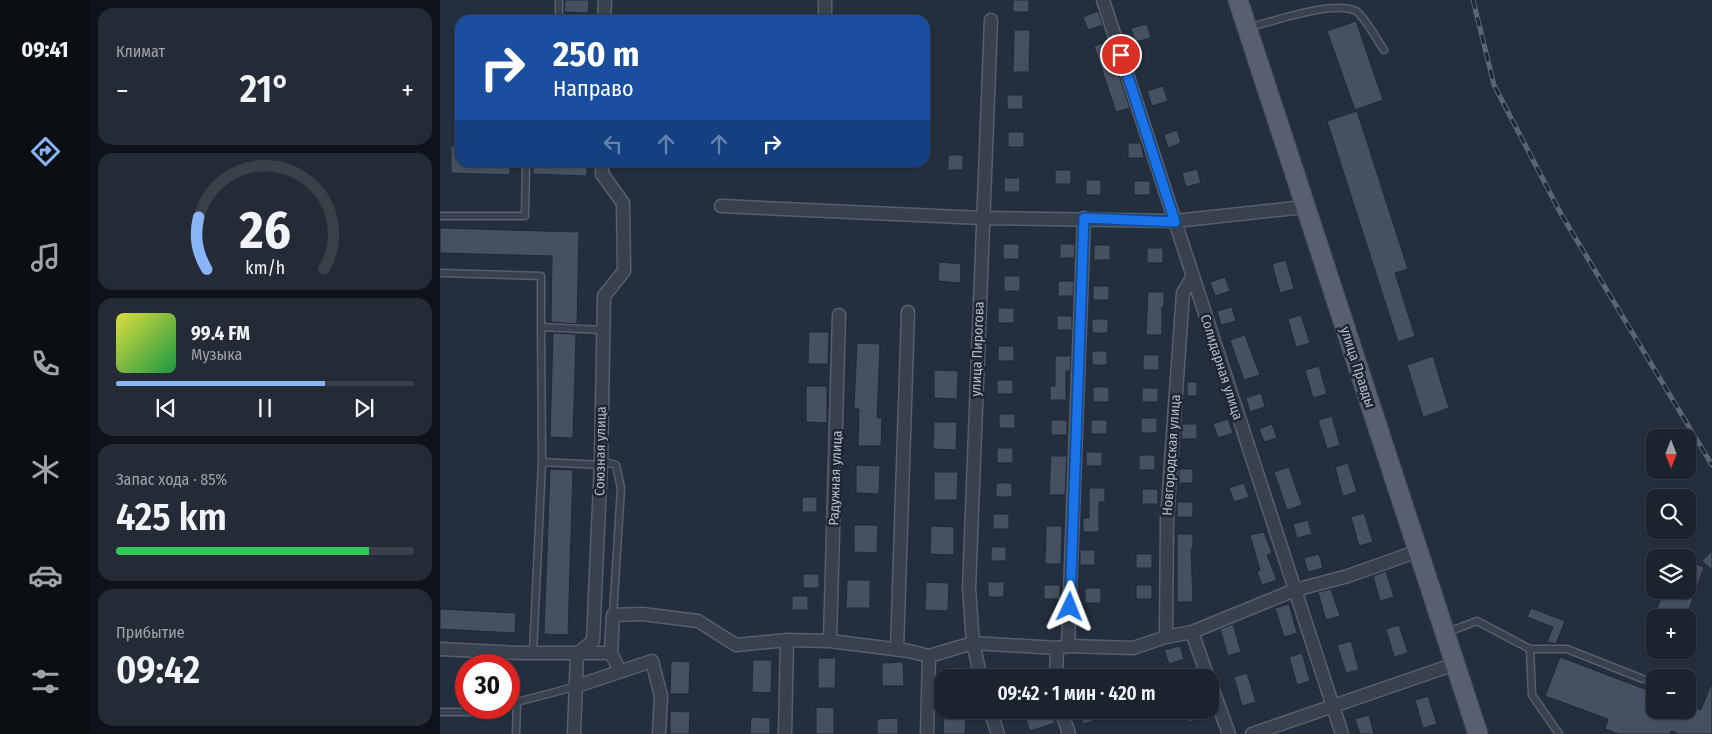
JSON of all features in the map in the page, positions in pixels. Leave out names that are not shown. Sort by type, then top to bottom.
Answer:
[{"type":"main road","name":"улица Правды","points":[[1238,0],[1478,734]]},
{"type":"street","points":[[604,15],[605,0]]},
{"type":"street","name":"Солидарная улица","points":[[1103,0],[1342,734]]},
{"type":"street","name":"улица Пирогова","points":[[979,669],[973,643],[969,588],[991,20]]},
{"type":"street","name":"Союзная улица","points":[[577,654],[593,641],[601,463],[604,296],[624,271],[622,203],[602,168]]},
{"type":"street","points":[[722,206],[982,218],[1084,218],[1175,222],[1306,208]]},
{"type":"street","points":[[1058,669],[1062,647],[1084,218]]},
{"type":"street","name":"Новгородская улица","points":[[1166,637],[1166,519],[1183,294],[1193,276]]},
{"type":"street","points":[[897,649],[908,312]]},
{"type":"street","name":"Радужная улица","points":[[830,641],[839,315]]},
{"type":"street","points":[[620,671],[611,653],[613,615],[642,614],[698,621],[736,645],[787,640],[830,641],[897,649],[929,656],[948,648],[973,643],[1132,648],[1166,637],[1192,632],[1295,590],[1348,576],[1418,551]]},
{"type":"street","points":[[1192,632],[1205,669]]},
{"type":"street","points":[[786,734],[787,640]]},
{"type":"street","points":[[440,649],[533,653],[611,653]]},
{"type":"street","points":[[574,734],[574,687],[577,654]]},
{"type":"street","points":[[927,734],[929,656]]},
{"type":"street","points":[[574,687],[652,661],[661,696],[659,734]]},
{"type":"street","points":[[1252,734],[1455,664]]},
{"type":"street","points":[[1219,707],[1229,734]]},
{"type":"street","points":[[993,719],[998,734]]},
{"type":"street","points":[[1064,719],[1069,734]]},
{"type":"lane","points":[[559,0],[559,15]]},
{"type":"lane","points":[[1247,28],[1318,8],[1339,6],[1357,11],[1384,50]]},
{"type":"lane","points":[[440,216],[525,216],[526,167]]},
{"type":"lane","points":[[440,273],[541,276],[542,462],[533,653]]},
{"type":"lane","points":[[541,327],[602,330]]},
{"type":"lane","points":[[542,462],[616,465],[621,488],[613,615]]},
{"type":"lane","points":[[1445,633],[1477,621],[1530,649],[1566,649],[1643,679]]},
{"type":"lane","points":[[1530,649],[1532,695],[1558,734]]},
{"type":"lane","points":[[520,701],[574,687]]},
{"type":"lane","points":[[440,712],[455,712]]},
{"type":"lane","points":[[516,719],[516,734]]},
{"type":"building","points":[[565,0],[589,0],[588,13],[564,12]]},
{"type":"building","points":[[1013,0],[1029,0],[1029,12],[1013,12]]},
{"type":"building","points":[[1098,11],[1103,25],[1088,30],[1083,17]]},
{"type":"building","points":[[1356,21],[1383,100],[1355,110],[1327,31]]},
{"type":"building","points":[[1147,24],[1151,38],[1135,42],[1131,28]]},
{"type":"building","points":[[1014,30],[1030,30],[1029,72],[1013,72]]},
{"type":"building","points":[[1108,42],[1130,108],[1116,112],[1094,46]]},
{"type":"building","points":[[1163,86],[1168,101],[1152,106],[1147,91]]},
{"type":"building","points":[[1007,95],[1023,95],[1023,109],[1007,109]]},
{"type":"building","points":[[1357,111],[1408,269],[1395,273],[1415,336],[1398,342],[1327,121]]},
{"type":"building","points":[[1177,130],[1181,143],[1168,148],[1164,135]]},
{"type":"building","points":[[1008,132],[1024,132],[1024,147],[1008,147]]},
{"type":"building","points":[[1128,143],[1141,143],[1144,158],[1128,158]]},
{"type":"building","points":[[451,146],[455,146],[455,167],[510,167],[510,175],[451,173]]},
{"type":"building","points":[[948,155],[963,155],[963,170],[948,170]]},
{"type":"building","points":[[533,167],[587,167],[587,176],[533,174]]},
{"type":"building","points":[[1197,169],[1201,183],[1186,187],[1182,173]]},
{"type":"building","points":[[1055,170],[1071,170],[1071,184],[1055,184]]},
{"type":"building","points":[[1004,178],[1020,178],[1020,192],[1004,192]]},
{"type":"building","points":[[1086,180],[1101,180],[1101,195],[1086,195]]},
{"type":"building","points":[[1134,181],[1150,181],[1150,195],[1134,195]]},
{"type":"building","points":[[440,228],[579,232],[577,324],[551,322],[552,256],[440,253]]},
{"type":"building","points":[[1003,244],[1019,244],[1019,259],[1003,259]]},
{"type":"building","points":[[1060,244],[1075,244],[1074,258],[1060,258]]},
{"type":"building","points":[[1094,245],[1110,245],[1110,260],[1094,260]]},
{"type":"building","points":[[1147,248],[1163,248],[1163,263],[1147,263]]},
{"type":"building","points":[[1286,260],[1294,289],[1280,293],[1272,264]]},
{"type":"building","points":[[939,262],[961,264],[960,283],[938,281]]},
{"type":"building","points":[[1004,276],[1020,276],[1020,291],[1004,291]]},
{"type":"building","points":[[1225,277],[1230,291],[1215,296],[1210,282]]},
{"type":"building","points":[[1058,281],[1074,281],[1073,296],[1058,296]]},
{"type":"building","points":[[1093,286],[1109,286],[1109,300],[1093,300]]},
{"type":"building","points":[[1148,292],[1164,292],[1162,335],[1146,335]]},
{"type":"building","points":[[1232,307],[1236,321],[1221,325],[1217,311]]},
{"type":"building","points":[[998,308],[1014,308],[1014,323],[998,323]]},
{"type":"building","points":[[1301,315],[1310,343],[1296,347],[1288,319]]},
{"type":"building","points":[[1057,316],[1072,316],[1072,330],[1057,330]]},
{"type":"building","points":[[1092,319],[1108,319],[1108,333],[1092,333]]},
{"type":"building","points":[[809,332],[829,332],[828,364],[808,364]]},
{"type":"building","points":[[553,333],[576,334],[573,438],[550,437]]},
{"type":"building","points":[[1245,335],[1260,375],[1244,380],[1230,340]]},
{"type":"building","points":[[857,343],[880,344],[877,418],[882,418],[881,446],[858,446],[859,409],[854,409]]},
{"type":"building","points":[[998,346],[1014,346],[1014,361],[998,361]]},
{"type":"building","points":[[1092,351],[1107,351],[1107,365],[1092,365]]},
{"type":"building","points":[[1143,355],[1159,355],[1159,370],[1143,370]]},
{"type":"building","points":[[1055,356],[1071,356],[1070,371],[1066,371],[1066,400],[1050,400],[1050,386],[1055,386]]},
{"type":"building","points":[[1433,356],[1449,408],[1423,417],[1407,365]]},
{"type":"building","points":[[1319,366],[1327,394],[1313,398],[1305,370]]},
{"type":"building","points":[[934,370],[958,371],[957,399],[934,398]]},
{"type":"building","points":[[997,380],[1013,380],[1013,394],[997,394]]},
{"type":"building","points":[[1187,382],[1197,382],[1197,396],[1187,396]]},
{"type":"building","points":[[806,386],[827,386],[827,423],[806,422]]},
{"type":"building","points":[[1093,387],[1109,387],[1109,402],[1093,402]]},
{"type":"building","points":[[1142,388],[1158,388],[1158,402],[1142,402]]},
{"type":"building","points":[[1261,393],[1265,407],[1250,412],[1246,398]]},
{"type":"building","points":[[999,414],[1015,414],[1015,428],[999,428]]},
{"type":"building","points":[[1332,416],[1340,445],[1327,449],[1318,420]]},
{"type":"building","points":[[1141,418],[1157,418],[1157,433],[1141,433]]},
{"type":"building","points":[[1228,419],[1233,433],[1218,438],[1213,424]]},
{"type":"building","points":[[1051,420],[1067,420],[1067,435],[1051,435]]},
{"type":"building","points":[[1091,420],[1107,420],[1107,434],[1091,434]]},
{"type":"building","points":[[934,422],[957,422],[956,450],[933,449]]},
{"type":"building","points":[[1182,424],[1197,424],[1197,439],[1181,439]]},
{"type":"building","points":[[1272,424],[1277,438],[1264,442],[1259,429]]},
{"type":"building","points":[[997,448],[1013,448],[1013,463],[997,463]]},
{"type":"building","points":[[1086,452],[1102,452],[1102,466],[1086,466]]},
{"type":"building","points":[[1139,455],[1155,455],[1155,470],[1139,470]]},
{"type":"building","points":[[1051,456],[1067,456],[1065,495],[1049,495]]},
{"type":"building","points":[[1348,463],[1357,492],[1343,496],[1335,467]]},
{"type":"building","points":[[856,465],[880,466],[879,494],[856,493]]},
{"type":"building","points":[[1289,467],[1302,505],[1287,510],[1274,472]]},
{"type":"building","points":[[550,469],[573,470],[568,635],[544,634]]},
{"type":"building","points":[[1179,469],[1193,469],[1193,483],[1178,483]]},
{"type":"building","points":[[934,472],[958,472],[957,500],[934,500]]},
{"type":"building","points":[[996,483],[1012,483],[1012,497],[996,497]]},
{"type":"building","points":[[1244,483],[1249,497],[1234,502],[1229,488]]},
{"type":"building","points":[[1089,488],[1105,488],[1105,502],[1099,502],[1099,532],[1083,532],[1083,518],[1089,518]]},
{"type":"building","points":[[1142,489],[1158,489],[1158,504],[1142,504]]},
{"type":"building","points":[[802,497],[817,497],[817,512],[802,512]]},
{"type":"building","points":[[1177,502],[1193,502],[1193,517],[1177,517]]},
{"type":"building","points":[[1364,513],[1373,542],[1359,546],[1351,517]]},
{"type":"building","points":[[993,514],[1009,514],[1009,529],[993,529]]},
{"type":"building","points":[[1308,520],[1312,534],[1297,538],[1293,524]]},
{"type":"building","points":[[854,525],[878,525],[877,553],[854,552]]},
{"type":"building","points":[[931,526],[954,527],[954,555],[930,554]]},
{"type":"building","points":[[1046,526],[1062,526],[1061,564],[1045,564]]},
{"type":"building","points":[[1264,532],[1272,553],[1267,555],[1277,580],[1262,585],[1257,572],[1260,570],[1250,535]]},
{"type":"building","points":[[1177,534],[1193,534],[1193,549],[1191,549],[1193,602],[1177,602]]},
{"type":"building","points":[[991,547],[1006,547],[1006,561],[991,561]]},
{"type":"building","points":[[1080,550],[1095,550],[1095,565],[1080,565]]},
{"type":"building","points":[[1712,551],[1712,570],[1702,561]]},
{"type":"building","points":[[1136,554],[1152,554],[1152,568],[1136,568]]},
{"type":"building","points":[[1319,554],[1323,568],[1308,572],[1304,558]]},
{"type":"building","points":[[1696,564],[1704,567],[1696,590]]},
{"type":"building","points":[[1386,571],[1394,597],[1380,601],[1373,576]]},
{"type":"building","points":[[803,574],[819,574],[819,588],[803,588]]},
{"type":"building","points":[[847,580],[870,580],[870,608],[846,608]]},
{"type":"building","points":[[926,582],[949,583],[948,611],[925,610]]},
{"type":"building","points":[[988,582],[1004,582],[1004,597],[988,597]]},
{"type":"building","points":[[1044,585],[1060,585],[1060,599],[1044,599]]},
{"type":"building","points":[[1136,585],[1152,585],[1152,599],[1136,599]]},
{"type":"building","points":[[1085,588],[1101,588],[1101,603],[1085,603]]},
{"type":"building","points":[[1331,589],[1340,616],[1326,620],[1318,592]]},
{"type":"building","points":[[792,596],[808,596],[808,610],[792,610]]},
{"type":"building","points":[[1661,599],[1693,599],[1689,609],[1657,609]]},
{"type":"building","points":[[1289,604],[1297,633],[1284,637],[1275,608]]},
{"type":"building","points":[[1531,608],[1565,621],[1556,644],[1547,642],[1553,627],[1527,617]]},
{"type":"building","points":[[440,609],[516,613],[515,633],[440,629]]},
{"type":"building","points":[[1233,624],[1241,652],[1228,656],[1220,629]]},
{"type":"building","points":[[1399,625],[1408,653],[1394,657],[1386,629]]},
{"type":"building","points":[[1351,641],[1359,670],[1346,673],[1337,645]]},
{"type":"building","points":[[1180,646],[1184,659],[1169,664],[1164,650]]},
{"type":"building","points":[[1302,653],[1310,681],[1297,685],[1289,657]]},
{"type":"building","points":[[1560,657],[1646,690],[1646,719],[1696,719],[1696,708],[1701,710],[1712,682],[1712,734],[1678,734],[1671,731],[1670,734],[1619,734],[1605,729],[1608,719],[1545,696]]},
{"type":"building","points":[[818,658],[836,658],[835,688],[818,688]]},
{"type":"building","points":[[753,660],[772,660],[771,693],[752,692]]},
{"type":"building","points":[[671,661],[690,662],[689,694],[670,694]]},
{"type":"building","points":[[903,662],[904,686],[882,686],[882,663]]},
{"type":"building","points":[[1247,673],[1256,702],[1242,706],[1234,677]]},
{"type":"building","points":[[1428,696],[1437,724],[1423,728],[1415,700]]},
{"type":"building","points":[[816,707],[834,708],[834,734],[816,734]]},
{"type":"building","points":[[670,711],[690,712],[689,734],[670,734]]},
{"type":"building","points":[[1369,715],[1374,734],[1360,734],[1355,719]]},
{"type":"building","points":[[751,717],[770,718],[770,734],[750,734]]},
{"type":"building","points":[[898,718],[898,734],[877,734],[877,719]]},
{"type":"building","points":[[944,719],[966,719],[965,734],[943,734]]},
{"type":"building","points":[[1026,719],[1054,719],[1055,723],[1030,731]]},
{"type":"building","points":[[1082,719],[1099,719],[1083,724]]},
{"type":"building","points":[[1187,719],[1199,719],[1188,722]]},
{"type":"railway","points":[[1473,0],[1494,85],[1561,214],[1712,465]]},
{"type":"route","points":[[1070,607],[1084,218],[1175,222],[1121,55]]}]
